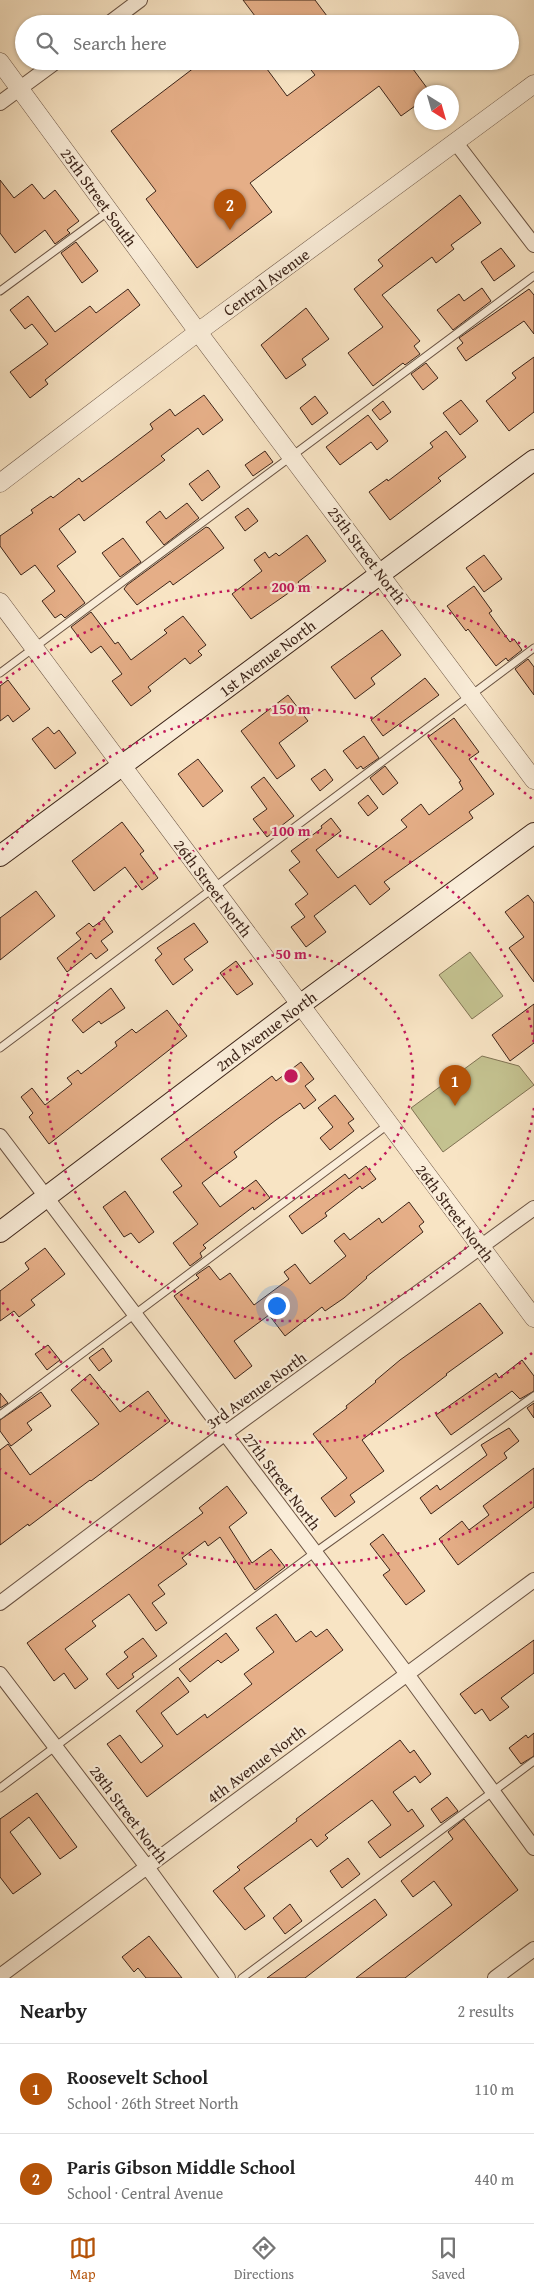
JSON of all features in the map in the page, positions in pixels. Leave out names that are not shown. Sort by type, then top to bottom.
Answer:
[{"type":"main road","name":"1st Avenue North","points":[[0,856],[534,460]]},
{"type":"main road","name":"2nd Avenue North","points":[[0,1232],[300,1005],[534,832]]},
{"type":"street","points":[[120,15],[140,0]]},
{"type":"street","name":"25th Street South","points":[[0,62],[198,332]]},
{"type":"street","points":[[0,103],[45,70]]},
{"type":"street","name":"Central Avenue","points":[[0,483],[198,332],[534,84]]},
{"type":"street","points":[[456,142],[534,245]]},
{"type":"street","name":"25th Street North","points":[[198,332],[534,780]]},
{"type":"street","name":"26th Street North","points":[[0,602],[534,1318]]},
{"type":"street","name":"27th Street North","points":[[0,1136],[406,1674],[534,1848]]},
{"type":"street","name":"3rd Avenue North","points":[[0,1603],[224,1434],[534,1208]]},
{"type":"street","name":"4th Avenue North","points":[[0,1976],[534,1580]]},
{"type":"street","name":"28th Street North","points":[[0,1674],[148,1867],[228,1978]]},
{"type":"street","points":[[495,1978],[534,1949]]},
{"type":"lane","points":[[0,291],[109,210]]},
{"type":"lane","points":[[0,673],[534,276]]},
{"type":"lane","points":[[0,1048],[534,648]]},
{"type":"lane","points":[[0,1415],[389,1124]]},
{"type":"lane","points":[[0,1788],[314,1553],[534,1396]]},
{"type":"lane","points":[[242,1978],[534,1761]]},
{"type":"shaded area","points":[[470,952],[503,996],[472,1019],[439,975]]},
{"type":"shaded area","points":[[482,1056],[519,1066],[534,1085],[443,1152],[411,1108]]},
{"type":"building","points":[[243,0],[315,0],[326,15],[254,15]]},
{"type":"building","points":[[191,70],[268,70],[287,96],[315,75],[311,70],[414,70],[425,85],[414,85],[414,107],[401,116],[379,86],[250,183],[272,212],[197,268],[146,199],[156,191],[111,131]]},
{"type":"building","points":[[0,180],[14,198],[32,184],[44,199],[55,190],[79,221],[67,230],[70,233],[55,244],[45,230],[15,253],[0,233]]},
{"type":"building","points":[[460,195],[481,223],[451,245],[454,249],[436,263],[432,257],[382,295],[420,341],[414,346],[420,354],[405,365],[403,363],[373,386],[348,353],[383,327],[354,289],[383,266],[378,260]]},
{"type":"building","points":[[76,242],[98,271],[82,283],[61,253]]},
{"type":"building","points":[[501,248],[515,266],[494,281],[481,262]]},
{"type":"building","points":[[482,288],[491,301],[453,330],[437,310],[459,294],[464,301]]},
{"type":"building","points":[[128,289],[140,305],[45,380],[48,384],[30,398],[10,372],[48,344],[32,324],[25,329],[10,310],[28,296],[55,332],[90,306],[96,313]]},
{"type":"building","points":[[529,289],[534,295],[534,334],[524,321],[466,361],[457,348],[463,343],[459,338]]},
{"type":"building","points":[[306,308],[329,339],[302,359],[306,365],[286,379],[261,345]]},
{"type":"building","points":[[534,357],[534,412],[509,431],[486,401],[516,378],[512,373]]},
{"type":"building","points":[[426,363],[438,378],[423,390],[411,374]]},
{"type":"building","points":[[204,395],[223,420],[203,435],[198,428],[161,456],[165,460],[84,521],[79,514],[59,529],[76,552],[57,566],[85,603],[65,618],[61,614],[55,618],[42,601],[55,591],[35,565],[21,575],[0,546],[0,536],[33,513],[31,510],[51,496],[53,498],[79,478],[82,482],[112,460],[153,429],[150,424],[170,409],[175,416]]},
{"type":"building","points":[[315,396],[328,413],[312,425],[300,408]]},
{"type":"building","points":[[461,400],[478,421],[460,435],[443,413]]},
{"type":"building","points":[[383,401],[391,412],[380,420],[372,410]]},
{"type":"building","points":[[368,415],[388,441],[377,450],[371,442],[340,465],[326,447]]},
{"type":"building","points":[[446,431],[466,457],[438,478],[441,481],[390,520],[369,492],[387,479],[388,481],[433,447],[430,443]]},
{"type":"building","points":[[265,451],[273,462],[253,476],[245,465]]},
{"type":"building","points":[[208,470],[220,487],[202,501],[189,484]]},
{"type":"building","points":[[187,503],[199,518],[164,545],[146,522],[160,511],[166,519]]},
{"type":"building","points":[[248,508],[258,521],[245,531],[235,517]]},
{"type":"building","points":[[206,527],[209,528],[224,548],[173,585],[170,581],[137,605],[124,589],[127,585]]},
{"type":"building","points":[[307,535],[326,561],[298,582],[300,585],[251,619],[232,594],[262,571],[254,560],[265,552],[269,558],[276,553],[279,556]]},
{"type":"building","points":[[123,538],[141,562],[120,577],[102,553]]},
{"type":"building","points":[[484,555],[502,579],[484,592],[466,568]]},
{"type":"building","points":[[474,586],[492,611],[489,613],[510,642],[514,639],[522,650],[508,661],[506,658],[496,666],[468,629],[466,631],[447,606]]},
{"type":"building","points":[[91,612],[115,644],[118,642],[131,660],[167,633],[164,630],[183,616],[206,645],[198,651],[202,655],[190,664],[185,658],[148,687],[151,691],[131,706],[112,681],[122,674],[101,646],[91,653],[71,627]]},
{"type":"building","points":[[382,630],[401,655],[371,678],[375,684],[355,699],[331,667]]},
{"type":"building","points":[[528,659],[534,667],[534,695],[515,669]]},
{"type":"building","points":[[425,678],[439,695],[383,736],[371,720]]},
{"type":"building","points":[[8,680],[30,709],[13,722],[8,715],[0,721],[0,686]]},
{"type":"building","points":[[288,695],[308,721],[279,743],[295,766],[277,779],[241,731]]},
{"type":"building","points":[[454,718],[479,752],[469,759],[494,794],[469,812],[473,818],[384,882],[390,889],[370,905],[355,885],[314,916],[326,932],[306,947],[291,927],[305,917],[295,904],[308,894],[289,870],[300,862],[291,851],[322,828],[321,826],[331,818],[341,831],[316,850],[338,878],[407,827],[401,820],[421,804],[429,815],[463,789],[459,782],[461,781],[428,737]]},
{"type":"building","points":[[48,727],[54,734],[59,730],[76,753],[55,769],[32,739]]},
{"type":"building","points":[[364,736],[379,758],[363,769],[361,766],[357,769],[343,751]]},
{"type":"building","points":[[198,759],[223,791],[203,807],[178,774]]},
{"type":"building","points":[[385,766],[398,783],[383,795],[370,778]]},
{"type":"building","points":[[325,769],[333,780],[320,791],[311,779]]},
{"type":"building","points":[[264,777],[294,816],[267,837],[253,819],[267,809],[251,787]]},
{"type":"building","points":[[368,795],[378,808],[368,816],[358,803]]},
{"type":"building","points":[[122,822],[144,851],[140,854],[158,878],[142,890],[125,867],[94,891],[72,861]]},
{"type":"building","points":[[36,891],[55,916],[0,960],[0,918]]},
{"type":"building","points":[[528,895],[534,903],[534,982],[509,948],[524,937],[505,912]]},
{"type":"building","points":[[104,919],[113,932],[101,941],[108,950],[96,959],[91,953],[67,972],[57,958],[81,939],[76,933],[89,923],[93,927]]},
{"type":"building","points":[[194,923],[208,942],[184,959],[193,970],[173,985],[155,960],[162,954],[157,948]]},
{"type":"building","points":[[236,961],[253,984],[237,995],[220,973]]},
{"type":"building","points":[[111,988],[125,1008],[101,1024],[99,1021],[83,1033],[72,1020]]},
{"type":"building","points":[[534,1004],[534,1043],[510,1061],[492,1035]]},
{"type":"building","points":[[167,1010],[187,1036],[49,1144],[29,1117],[33,1113],[21,1097],[32,1088],[45,1105],[72,1084],[67,1078],[78,1070],[81,1074],[117,1046],[115,1042],[132,1029],[136,1033]]},
{"type":"building","points":[[301,1062],[314,1079],[305,1086],[316,1100],[304,1109],[300,1103],[276,1120],[234,1152],[237,1157],[202,1183],[220,1207],[256,1180],[270,1198],[254,1210],[253,1207],[203,1245],[206,1248],[200,1253],[202,1257],[190,1266],[173,1243],[198,1224],[173,1192],[182,1186],[161,1159],[272,1076],[276,1081]]},
{"type":"building","points":[[335,1095],[354,1119],[348,1123],[354,1131],[330,1150],[320,1138],[333,1127],[318,1108]]},
{"type":"building","points":[[366,1166],[376,1179],[362,1189],[360,1186],[325,1213],[327,1216],[302,1234],[289,1216],[345,1174],[349,1179]]},
{"type":"building","points":[[125,1191],[154,1232],[139,1243],[131,1233],[124,1237],[103,1207]]},
{"type":"building","points":[[409,1202],[424,1222],[419,1226],[423,1232],[366,1277],[344,1298],[325,1311],[322,1307],[285,1336],[269,1315],[234,1341],[252,1366],[235,1379],[174,1296],[199,1278],[196,1275],[209,1266],[220,1280],[230,1273],[254,1305],[289,1279],[284,1272],[295,1264],[310,1284],[346,1256],[334,1241],[344,1233],[350,1240],[379,1218],[382,1223]]},
{"type":"building","points":[[45,1248],[65,1274],[31,1300],[35,1305],[19,1317],[14,1311],[0,1321],[0,1291],[29,1269],[25,1263]]},
{"type":"building","points":[[480,1303],[503,1333],[446,1374],[362,1440],[384,1471],[350,1495],[355,1502],[335,1517],[321,1498],[347,1478],[313,1434],[347,1408],[346,1406],[400,1360]]},
{"type":"building","points":[[48,1345],[60,1360],[47,1370],[35,1354]]},
{"type":"building","points":[[103,1348],[112,1361],[99,1371],[89,1358]]},
{"type":"building","points":[[522,1360],[534,1376],[534,1391],[520,1399],[512,1391],[451,1435],[436,1415],[496,1373],[499,1378]]},
{"type":"building","points":[[90,1374],[120,1412],[148,1391],[170,1421],[91,1481],[0,1545],[0,1450],[8,1444],[30,1475],[99,1424],[71,1390]]},
{"type":"building","points":[[41,1392],[51,1406],[27,1423],[32,1430],[11,1446],[0,1431],[0,1420]]},
{"type":"building","points":[[0,1393],[8,1403],[0,1408]]},
{"type":"building","points":[[534,1403],[534,1418],[527,1408]]},
{"type":"building","points":[[509,1428],[519,1441],[504,1453],[507,1458],[431,1514],[420,1498],[437,1485],[440,1490],[487,1455],[481,1445]]},
{"type":"building","points":[[534,1468],[534,1507],[458,1565],[439,1539],[462,1521],[469,1530],[489,1515],[483,1506]]},
{"type":"building","points":[[227,1486],[247,1513],[229,1527],[252,1563],[271,1549],[285,1567],[255,1590],[220,1537],[208,1546],[205,1541],[182,1558],[187,1564],[158,1585],[165,1594],[152,1603],[167,1623],[156,1631],[129,1594],[92,1621],[96,1626],[65,1649],[88,1679],[75,1689],[64,1673],[54,1681],[27,1643],[203,1513],[199,1508]]},
{"type":"building","points":[[383,1534],[425,1591],[406,1605],[383,1575],[390,1570],[370,1544]]},
{"type":"building","points":[[276,1614],[296,1642],[311,1631],[316,1637],[327,1629],[343,1650],[147,1797],[107,1744],[120,1735],[141,1763],[163,1746],[136,1711],[178,1677],[189,1692],[161,1713],[177,1735],[205,1714],[207,1718],[252,1684],[244,1674],[274,1652],[256,1628]]},
{"type":"building","points":[[226,1633],[239,1650],[221,1663],[218,1660],[190,1682],[179,1669]]},
{"type":"building","points":[[143,1638],[157,1656],[132,1674],[134,1677],[118,1689],[106,1674],[128,1657],[124,1652]]},
{"type":"building","points":[[534,1640],[534,1673],[501,1698],[509,1707],[490,1721],[482,1709],[475,1714],[460,1694]]},
{"type":"building","points":[[534,1733],[534,1756],[521,1764],[509,1748],[526,1735],[528,1738]]},
{"type":"building","points":[[400,1740],[410,1753],[414,1750],[431,1774],[420,1783],[415,1776],[393,1792],[408,1812],[412,1809],[424,1826],[380,1858],[368,1842],[391,1825],[372,1800],[325,1835],[328,1838],[317,1847],[311,1839],[244,1888],[265,1916],[245,1930],[213,1891],[240,1870],[237,1867],[297,1821],[296,1819]]},
{"type":"building","points":[[37,1793],[77,1847],[60,1859],[29,1817],[10,1832],[41,1874],[13,1894],[0,1877],[0,1819]]},
{"type":"building","points":[[447,1797],[458,1811],[441,1823],[431,1809]]},
{"type":"building","points":[[464,1819],[518,1890],[405,1978],[356,1978],[452,1905],[434,1881],[413,1897],[401,1881],[453,1839],[448,1832]]},
{"type":"building","points":[[348,1858],[360,1874],[342,1888],[330,1871]]},
{"type":"building","points":[[375,1899],[387,1915],[305,1978],[267,1978]]},
{"type":"building","points":[[290,1904],[302,1921],[285,1934],[273,1918]]},
{"type":"building","points":[[149,1936],[182,1978],[146,1978],[138,1968],[134,1972],[122,1957]]},
{"type":"place","name":"Paris Gibson Middle School","points":[[230,230]]},
{"type":"place","name":"Roosevelt School","points":[[455,1106]]}]
